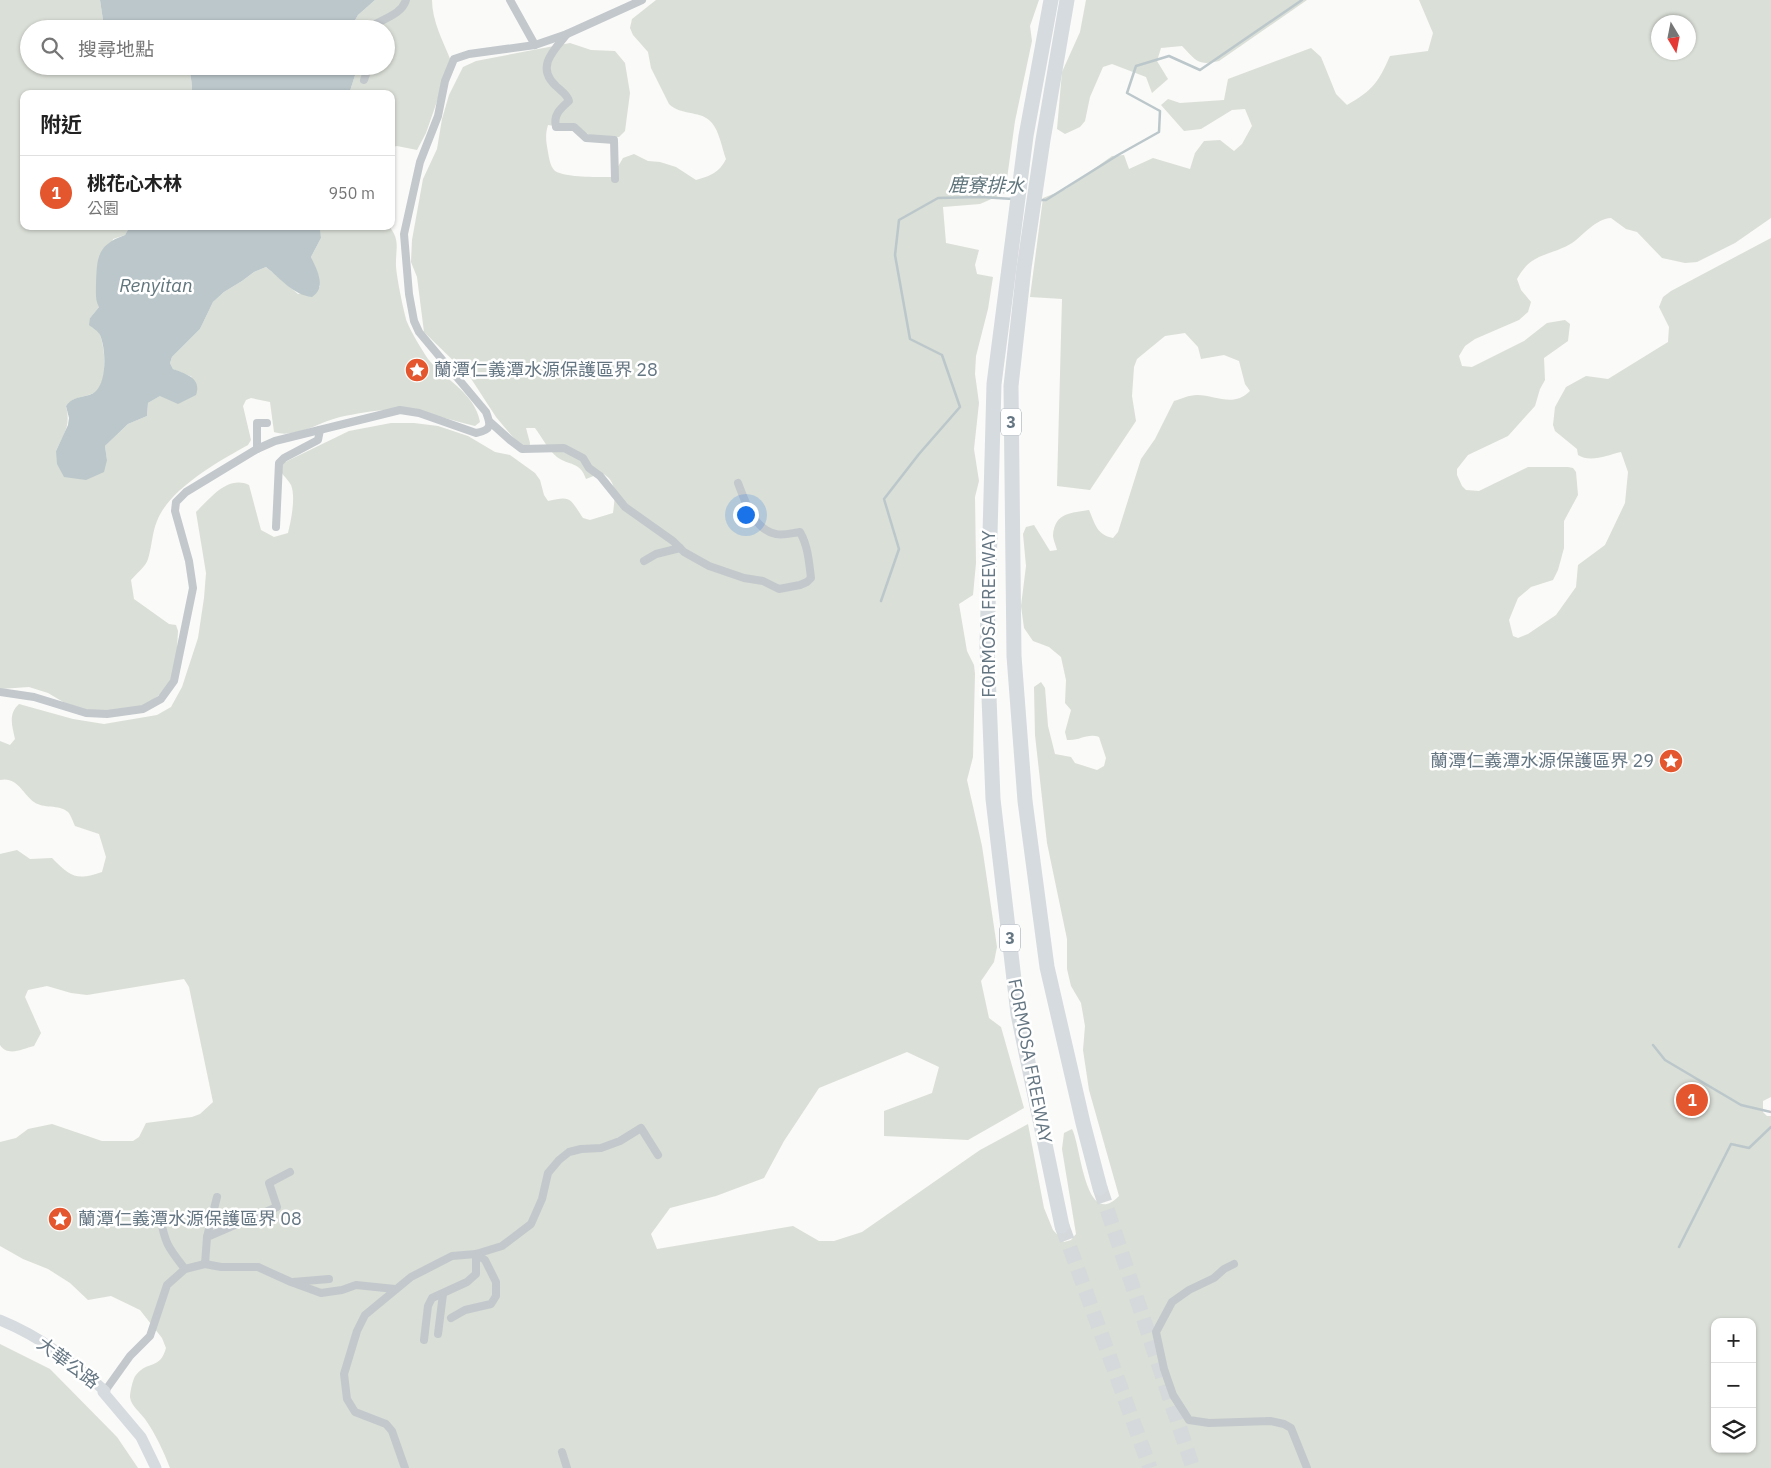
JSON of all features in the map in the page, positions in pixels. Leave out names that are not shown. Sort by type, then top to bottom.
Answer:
[{"type":"highway","name":"FORMOSA FREEWAY","points":[[1050,0],[1026,136],[994,384],[987,646],[993,798],[1018,1014],[1062,1226]]},
{"type":"highway","name":"FORMOSA FREEWAY","points":[[1067,0],[1043,140],[1024,268],[1011,386],[1014,656],[1025,801],[1047,967],[1100,1188]]},
{"type":"main road","name":"大華公路","points":[[0,1320],[21,1328],[62,1354],[105,1391],[103,1392],[141,1437],[156,1468]]},
{"type":"street","points":[[382,20],[398,12],[406,0]]},
{"type":"street","points":[[510,0],[535,45]]},
{"type":"street","points":[[642,0],[567,34],[535,45],[469,54],[454,59],[445,81],[438,116],[420,162],[404,234],[409,294],[414,321],[419,332],[486,412],[490,422],[522,449],[564,448],[583,458],[589,468],[600,476],[625,507],[673,541],[684,552],[709,566],[744,578],[763,581],[779,590],[807,582],[811,578],[809,560],[804,539],[800,532],[778,535],[770,532],[760,524],[748,508],[738,483]]},
{"type":"street","points":[[567,34],[548,60],[546,72],[551,82],[567,96],[569,101],[558,111],[554,120],[556,127],[574,127],[586,138],[614,140],[615,179]]},
{"type":"street","points":[[364,80],[366,75]]},
{"type":"street","points":[[0,692],[34,697],[86,713],[106,714],[143,709],[161,698],[174,681],[194,588],[189,561],[175,511],[176,502],[186,492],[257,449],[276,441],[400,410],[419,413],[476,433],[484,432],[490,422]]},
{"type":"street","points":[[257,449],[257,423],[267,423]]},
{"type":"street","points":[[276,527],[279,463],[284,458],[318,440],[320,430]]},
{"type":"street","points":[[644,561],[656,554],[680,548]]},
{"type":"street","points":[[405,1468],[392,1431],[386,1424],[355,1412],[347,1399],[344,1374],[357,1331],[365,1315],[411,1277],[452,1256],[476,1254],[502,1246],[531,1224],[542,1200],[548,1173],[569,1152],[600,1148],[620,1141],[641,1128],[658,1155]]},
{"type":"street","points":[[207,1237],[277,1207],[269,1183],[290,1172]]},
{"type":"street","points":[[205,1264],[207,1237],[217,1197]]},
{"type":"street","points":[[160,1216],[167,1246],[185,1269]]},
{"type":"street","points":[[424,1340],[428,1306],[432,1298],[467,1282],[476,1274],[476,1254]]},
{"type":"street","points":[[451,1318],[465,1310],[491,1304],[496,1296],[496,1282],[485,1260],[476,1254]]},
{"type":"street","points":[[105,1391],[130,1356],[150,1336],[167,1285],[185,1269],[205,1264],[221,1267],[258,1267],[321,1293],[342,1290],[356,1285],[395,1289]]},
{"type":"street","points":[[1234,1264],[1172,1302],[1160,1324],[1156,1332],[1170,1387],[1189,1420],[1209,1423],[1270,1421],[1284,1424],[1291,1428],[1307,1468]]},
{"type":"street","points":[[291,1282],[329,1278]]},
{"type":"street","points":[[438,1334],[443,1294]]},
{"type":"street","points":[[562,1452],[567,1468]]},
{"type":"shaded area","points":[[0,0],[100,0],[103,20],[20,20],[20,75],[190,75],[192,87],[192,90],[20,90],[20,230],[128,230],[125,235],[113,239],[99,307],[90,318],[96,326],[102,341],[105,366],[102,382],[99,389],[94,393],[75,399],[66,406],[67,425],[56,451],[107,460],[105,446],[128,424],[147,416],[148,403],[192,377],[173,369],[170,363],[172,357],[200,329],[213,302],[224,292],[254,272],[266,267],[298,294],[320,287],[318,275],[311,257],[321,238],[320,230],[391,230],[396,240],[396,267],[407,322],[428,359],[466,395],[477,412],[480,422],[475,426],[422,413],[383,410],[340,417],[299,432],[282,434],[274,432],[270,402],[251,398],[246,400],[243,406],[251,440],[248,445],[196,477],[172,498],[163,509],[157,521],[147,562],[131,580],[134,599],[169,624],[176,625],[178,631],[176,666],[173,678],[162,693],[141,708],[102,714],[70,706],[48,693],[29,687],[0,689]]},
{"type":"shaded area","points":[[375,0],[432,0],[436,23],[451,61],[426,133],[417,150],[395,146],[395,90],[350,90],[355,75],[395,75],[395,20],[355,20]]},
{"type":"shaded area","points":[[656,0],[1039,0],[1030,26],[1032,41],[1015,121],[1005,193],[980,204],[943,207],[946,243],[979,250],[975,265],[977,274],[993,277],[988,309],[976,356],[975,374],[979,403],[974,449],[979,481],[975,497],[976,563],[973,595],[959,604],[967,651],[974,665],[975,674],[973,757],[967,780],[982,846],[997,947],[994,962],[981,981],[989,1018],[1001,1027],[1024,1108],[968,1140],[884,1136],[884,1111],[932,1093],[939,1067],[907,1052],[819,1088],[784,1141],[764,1178],[716,1196],[670,1208],[651,1234],[657,1249],[793,1226],[819,1241],[834,1241],[862,1232],[980,1150],[1028,1124],[1044,1208],[1053,1230],[1064,1242],[1071,1240],[1076,1234],[1062,1149],[1064,1133],[1072,1129],[1086,1182],[1099,1203],[1108,1204],[1119,1196],[1089,1090],[1083,1050],[1085,1026],[1081,1003],[1071,986],[1067,969],[1067,939],[1047,843],[1035,735],[1034,687],[1041,682],[1045,688],[1048,726],[1055,754],[1071,757],[1075,763],[1097,770],[1104,766],[1106,758],[1099,737],[1090,736],[1067,740],[1065,732],[1071,710],[1065,703],[1066,680],[1061,657],[1049,647],[1033,641],[1024,628],[1021,606],[1026,566],[1023,534],[1026,527],[1034,525],[1050,551],[1057,550],[1053,535],[1057,522],[1065,515],[1089,510],[1100,532],[1113,538],[1118,532],[1141,459],[1155,439],[1174,401],[1197,395],[1231,400],[1244,396],[1250,391],[1245,384],[1239,361],[1224,355],[1201,359],[1198,347],[1185,333],[1165,336],[1137,359],[1134,367],[1132,396],[1136,421],[1090,490],[1057,486],[1062,299],[1030,297],[1043,198],[1066,189],[1112,156],[1124,155],[1129,169],[1153,158],[1190,169],[1195,153],[1204,141],[1220,140],[1234,151],[1242,144],[1252,126],[1245,109],[1232,110],[1201,129],[1184,131],[1161,105],[1168,99],[1180,103],[1224,100],[1228,79],[1311,48],[1321,57],[1336,94],[1347,105],[1374,85],[1390,56],[1428,51],[1433,33],[1419,0],[1771,0],[1771,218],[1735,243],[1697,262],[1685,263],[1662,258],[1637,232],[1626,229],[1611,218],[1595,224],[1567,246],[1537,258],[1530,263],[1523,269],[1517,279],[1521,290],[1531,302],[1528,312],[1519,320],[1475,339],[1465,346],[1459,356],[1462,366],[1472,367],[1524,341],[1547,323],[1565,320],[1570,324],[1568,341],[1544,358],[1545,380],[1535,406],[1508,436],[1468,455],[1457,469],[1457,475],[1466,490],[1479,491],[1528,467],[1568,467],[1573,468],[1576,472],[1578,495],[1564,521],[1564,548],[1558,570],[1553,580],[1531,587],[1518,598],[1509,620],[1513,636],[1518,638],[1528,634],[1556,615],[1576,587],[1578,565],[1605,545],[1625,503],[1628,472],[1621,452],[1599,458],[1583,457],[1578,455],[1577,449],[1555,431],[1553,425],[1555,407],[1566,387],[1586,376],[1608,379],[1668,342],[1669,327],[1659,307],[1663,297],[1771,238],[1771,1097],[1763,1101],[1763,1112],[1767,1116],[1771,1116],[1771,1468],[170,1468],[152,1430],[134,1406],[130,1397],[136,1375],[140,1370],[157,1362],[163,1355],[166,1348],[162,1338],[140,1310],[111,1296],[88,1300],[70,1283],[48,1269],[23,1259],[0,1246],[0,1142],[16,1138],[28,1129],[52,1124],[102,1141],[133,1141],[139,1137],[146,1123],[192,1117],[200,1114],[213,1102],[189,987],[184,979],[87,995],[71,993],[47,986],[28,990],[25,997],[41,1033],[34,1046],[11,1051],[3,1049],[0,1045],[0,854],[17,850],[30,859],[52,858],[69,873],[80,877],[102,872],[106,857],[99,834],[75,826],[69,813],[60,808],[34,802],[15,783],[6,779],[0,780],[0,741],[10,745],[15,739],[12,716],[19,704],[73,719],[104,724],[157,715],[171,707],[182,687],[198,638],[204,598],[206,573],[196,512],[213,495],[226,486],[233,483],[241,483],[249,485],[261,530],[274,537],[288,533],[293,509],[293,496],[291,485],[281,472],[279,465],[349,431],[391,423],[438,426],[468,436],[495,452],[510,455],[535,473],[540,480],[544,495],[548,501],[562,498],[570,500],[583,518],[590,520],[613,513],[614,490],[613,485],[606,476],[601,473],[586,479],[581,469],[561,460],[554,454],[535,428],[526,428],[530,443],[529,451],[522,448],[496,417],[470,377],[424,332],[417,277],[411,262],[412,240],[423,179],[437,149],[442,119],[449,95],[463,67],[476,61],[570,43],[591,50],[615,51],[625,63],[630,93],[625,131],[619,137],[595,138],[581,130],[548,125],[546,138],[549,159],[554,170],[558,173],[612,177],[623,158],[634,154],[648,161],[660,162],[676,167],[696,180],[710,175],[720,168],[726,159],[715,128],[705,117],[678,110],[669,104],[651,68],[648,52],[633,35],[630,28],[632,19]]},
{"type":"shaded area","points":[[1086,0],[1307,0],[1219,61],[1206,63],[1198,61],[1182,46],[1161,48],[1157,61],[1168,79],[1152,93],[1146,77],[1112,64],[1103,67],[1090,97],[1085,121],[1080,127],[1065,134],[1057,129],[1062,72],[1080,32]]},
{"type":"shaded area","points":[[0,1344],[50,1369],[117,1437],[138,1468],[0,1468]]},
{"type":"water","points":[[100,0],[375,0],[355,20],[103,20]]},
{"type":"water","points":[[190,75],[355,75],[350,90],[192,90]]},
{"type":"water","name":"Renyitan","points":[[128,230],[320,230],[321,238],[311,257],[319,278],[319,288],[312,297],[305,296],[293,290],[266,267],[254,272],[224,292],[213,302],[200,329],[172,357],[170,363],[173,369],[188,375],[195,381],[197,384],[196,395],[178,404],[160,396],[148,403],[147,416],[128,424],[105,446],[107,460],[104,472],[86,480],[64,477],[57,464],[56,451],[68,425],[69,418],[66,406],[77,398],[96,391],[100,386],[104,372],[102,341],[98,332],[89,325],[90,318],[99,307],[96,293],[98,259],[100,253],[109,243],[125,235]]},
{"type":"waterway","name":"鹿寮排水","points":[[1039,200],[1046,200],[1159,132],[1160,111],[1127,93],[1136,66],[1169,56],[1200,70],[1302,0]]},
{"type":"waterway","name":"鹿寮排水","points":[[881,601],[899,549],[884,499],[919,454],[960,407],[942,355],[910,339],[895,255],[899,220],[938,198],[981,197],[1013,199]]},
{"type":"waterway","points":[[1653,1045],[1665,1060],[1741,1105],[1771,1112]]},
{"type":"waterway","points":[[1679,1247],[1731,1144],[1749,1148],[1771,1127]]},
{"type":"tunnel","points":[[1100,1188],[1193,1468]]},
{"type":"tunnel","points":[[1062,1226],[1150,1468]]},
{"type":"place","name":"蘭潭仁義潭水源保護區界 28","points":[[417,370]]},
{"type":"place","name":"蘭潭仁義潭水源保護區界 29","points":[[1671,761]]},
{"type":"place","name":"桃花心木林","points":[[1692,1100]]},
{"type":"place","name":"蘭潭仁義潭水源保護區界 08","points":[[60,1219]]}]
